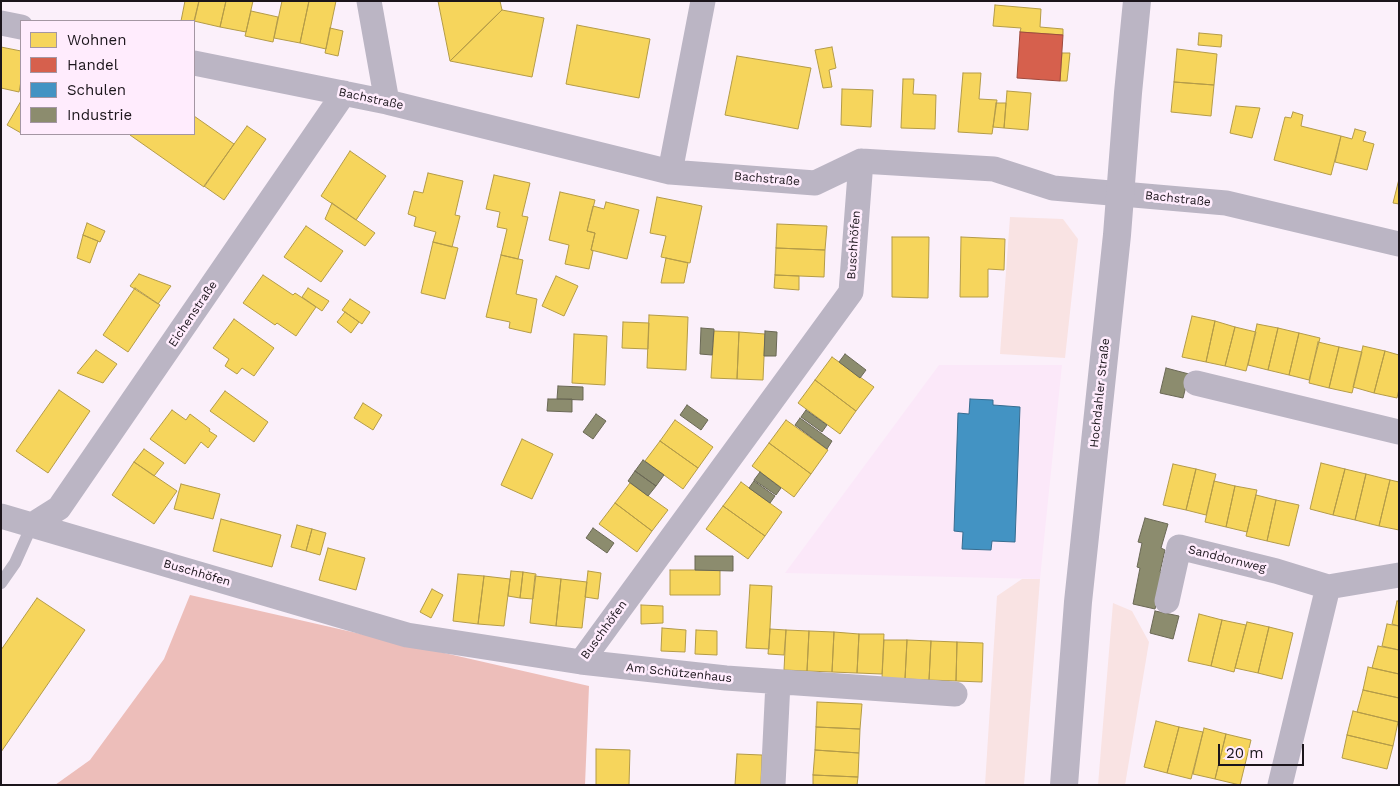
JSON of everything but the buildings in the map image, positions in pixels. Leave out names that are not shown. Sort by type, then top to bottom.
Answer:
[{"type":"street","points":[[369,1],[387,102]]},
{"type":"street","points":[[670,172],[703,1]]},
{"type":"street","name":"Hochdahler Straße","points":[[1064,785],[1078,602],[1121,193],[1136,1]]},
{"type":"street","points":[[1,23],[20,27]]},
{"type":"street","name":"Bachstraße","points":[[195,62],[387,102],[670,172],[815,183],[861,162],[994,168],[1053,188],[1226,203],[1399,244]]},
{"type":"street","name":"Eichenstraße","points":[[32,525],[59,508],[344,93]]},
{"type":"street","name":"Buschhöfen","points":[[1,516],[9,520],[32,525],[407,635],[581,662],[851,292],[861,162]]},
{"type":"street","points":[[1196,383],[1399,432]]},
{"type":"street","name":"Sanddornweg","points":[[1167,601],[1179,547],[1276,571],[1328,587],[1399,575]]},
{"type":"street","points":[[1286,783],[1328,587]]},
{"type":"street","name":"Am Schützenhaus","points":[[581,662],[726,678],[954,694]]},
{"type":"street","points":[[773,785],[778,682]]},
{"type":"lane","points":[[1,583],[15,563],[32,525]]},
{"type":"shaded area","points":[[1010,217],[1063,219],[1078,239],[1065,358],[1000,354]]},
{"type":"shaded area","points":[[939,365],[1062,365],[1040,579],[785,573]]},
{"type":"shaded area","points":[[1022,579],[1040,579],[1024,785],[985,785],[997,596]]},
{"type":"shaded area","points":[[190,595],[589,686],[585,785],[55,785],[90,760],[164,659]]},
{"type":"shaded area","points":[[1113,603],[1132,611],[1149,642],[1125,785],[1098,785]]}]
